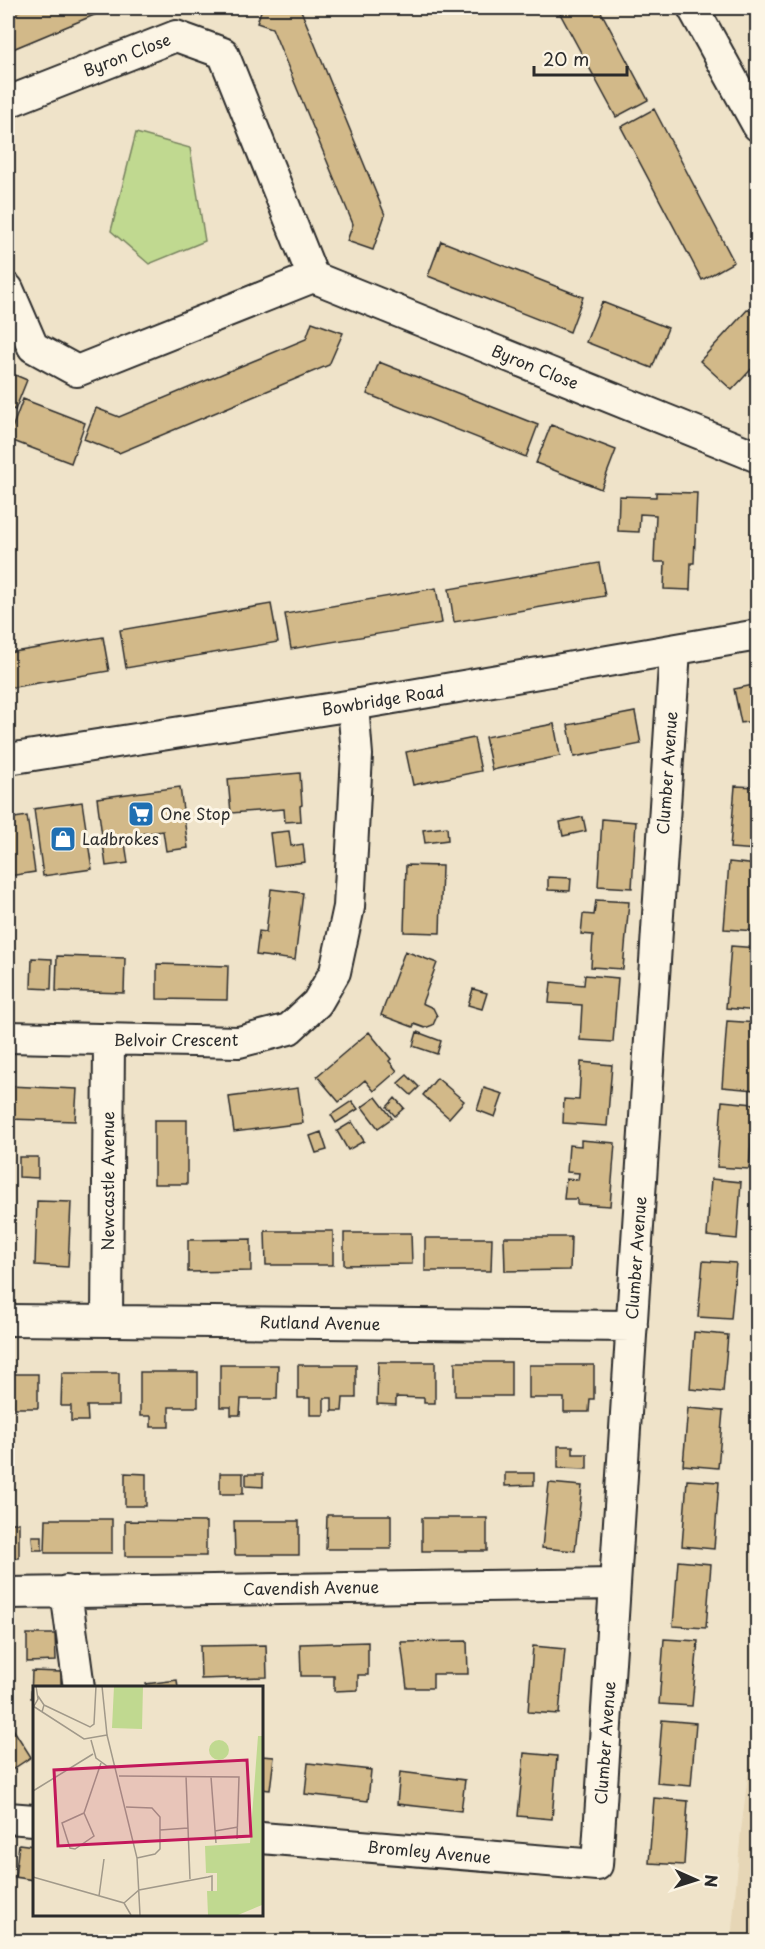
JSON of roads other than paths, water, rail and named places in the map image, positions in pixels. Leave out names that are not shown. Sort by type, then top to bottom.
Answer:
[{"type":"street","points":[[693,8],[758,126]]},
{"type":"street","name":"Byron Close","points":[[8,102],[176,36],[223,52],[313,277],[758,457]]},
{"type":"street","points":[[8,289],[33,347],[77,372],[313,277]]},
{"type":"street","name":"Bowbridge Road","points":[[8,759],[352,705],[758,635]]},
{"type":"street","name":"Clumber Avenue","points":[[597,1865],[675,650]]},
{"type":"street","name":"Belvoir Crescent","points":[[8,1037],[239,1042],[288,1029],[317,1003],[335,972],[349,907],[357,755],[352,705]]},
{"type":"street","name":"Newcastle Avenue","points":[[107,1321],[109,1040]]},
{"type":"street","name":"Rutland Avenue","points":[[8,1320],[632,1326]]},
{"type":"street","name":"Cavendish Avenue","points":[[8,1593],[615,1584]]},
{"type":"street","points":[[66,1591],[79,1686]]},
{"type":"street","points":[[8,1818],[33,1820]]},
{"type":"street","name":"Bromley Avenue","points":[[262,1839],[597,1865]]},
{"type":"place","name":"One Stop","points":[[141,814]]},
{"type":"place","name":"Ladbrokes","points":[[63,839]]}]
